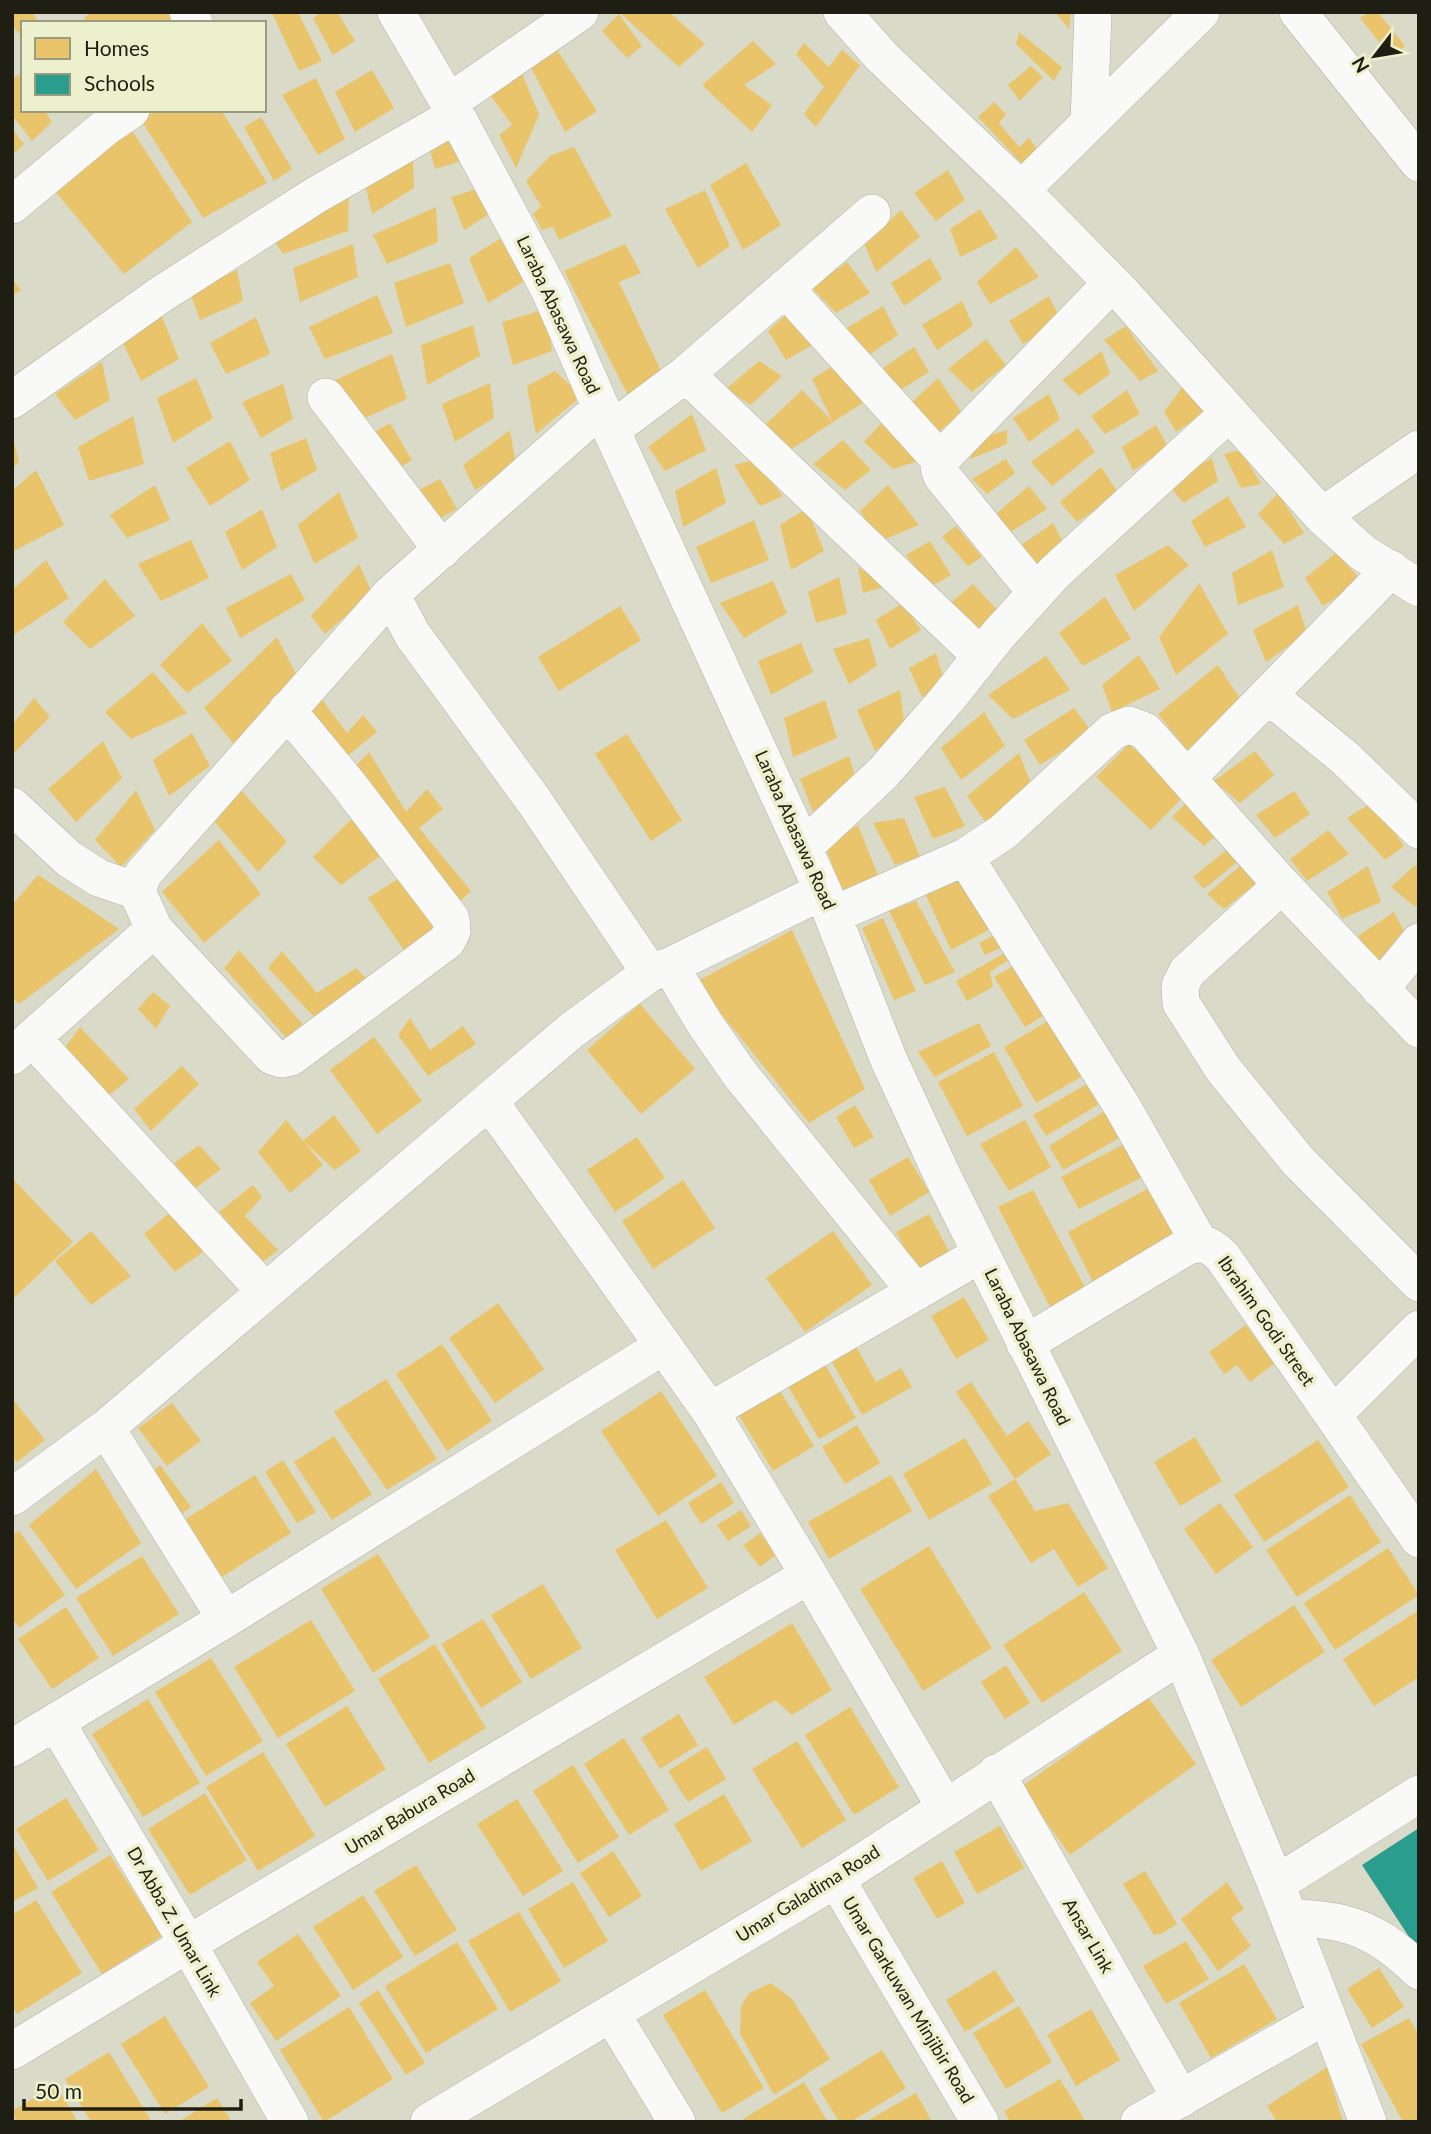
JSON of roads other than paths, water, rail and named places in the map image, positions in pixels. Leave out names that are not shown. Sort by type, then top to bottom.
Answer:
[{"type":"street","name":"Laraba Abasawa Road","points":[[396,12],[452,109],[550,291],[606,419],[804,847],[888,1058],[943,1177],[1181,1655],[1282,1901],[1368,2122]]},
{"type":"street","points":[[12,400],[159,295],[452,109],[580,12]]},
{"type":"street","points":[[842,12],[882,57],[1021,190],[1112,284],[1322,516],[1363,553],[1405,578],[1268,695],[1187,778]]},
{"type":"street","points":[[1089,123],[1093,12]]},
{"type":"street","points":[[1021,190],[1201,12]]},
{"type":"street","points":[[1298,12],[1419,163]]},
{"type":"street","points":[[12,205],[107,126],[128,112]]},
{"type":"street","points":[[287,710],[349,785],[451,919],[452,931],[447,941],[291,1057],[281,1059],[272,1056],[154,929],[137,891],[143,874],[287,710],[391,594],[606,419],[686,374],[872,213]]},
{"type":"street","points":[[1036,592],[942,476],[940,460],[1112,284]]},
{"type":"street","points":[[785,288],[940,460]]},
{"type":"street","points":[[686,374],[981,656]]},
{"type":"street","points":[[326,397],[442,550]]},
{"type":"street","points":[[804,847],[884,772],[1055,572],[1229,413]]},
{"type":"street","points":[[1322,516],[1419,449]]},
{"type":"street","points":[[1382,474],[1419,485]]},
{"type":"street","points":[[391,594],[412,634],[660,970],[705,1024],[739,1073],[916,1292]]},
{"type":"street","points":[[1268,695],[1345,758],[1419,830]]},
{"type":"street","points":[[12,1497],[106,1428],[572,1030],[660,970],[828,903],[965,857],[1003,832],[1113,732],[1129,725],[1145,731],[1282,885],[1419,1029]]},
{"type":"street","points":[[12,806],[69,859],[99,878],[137,891]]},
{"type":"street","points":[[965,857],[1122,1106],[1199,1242],[1186,1247],[1026,1344]]},
{"type":"street","points":[[1282,885],[1187,972],[1180,986],[1181,1003],[1223,1069],[1298,1161],[1419,1283]]},
{"type":"street","points":[[154,929],[23,1048],[265,1292]]},
{"type":"street","points":[[1380,989],[1419,942]]},
{"type":"street","points":[[489,1101],[710,1411],[945,1807]]},
{"type":"street","name":"Ibrahim Godi Street","points":[[1199,1242],[1212,1247],[1222,1256],[1419,1539]]},
{"type":"street","points":[[710,1411],[981,1254]]},
{"type":"street","points":[[1333,1415],[1419,1329]]},
{"type":"street","points":[[12,1748],[226,1619],[663,1346]]},
{"type":"street","points":[[106,1428],[226,1619]]},
{"type":"street","name":"Umar Babura Road","points":[[12,2051],[809,1575]]},
{"type":"street","name":"Umar Galadima Road","points":[[429,2122],[836,1879],[1181,1655]]},
{"type":"street","name":"Dr Abba Z. Umar Link","points":[[56,1722],[290,2122]]},
{"type":"street","name":"Ansar Link","points":[[996,1773],[1181,2099]]},
{"type":"street","points":[[1282,1901],[1419,1794]]},
{"type":"street","name":"Umar Garkuwan Minjibir Road","points":[[836,1879],[980,2122]]},
{"type":"street","points":[[1282,1901],[1377,1937],[1404,1955],[1419,1971]]},
{"type":"street","points":[[611,2013],[677,2122]]},
{"type":"street","points":[[1139,2122],[1327,2015]]}]
